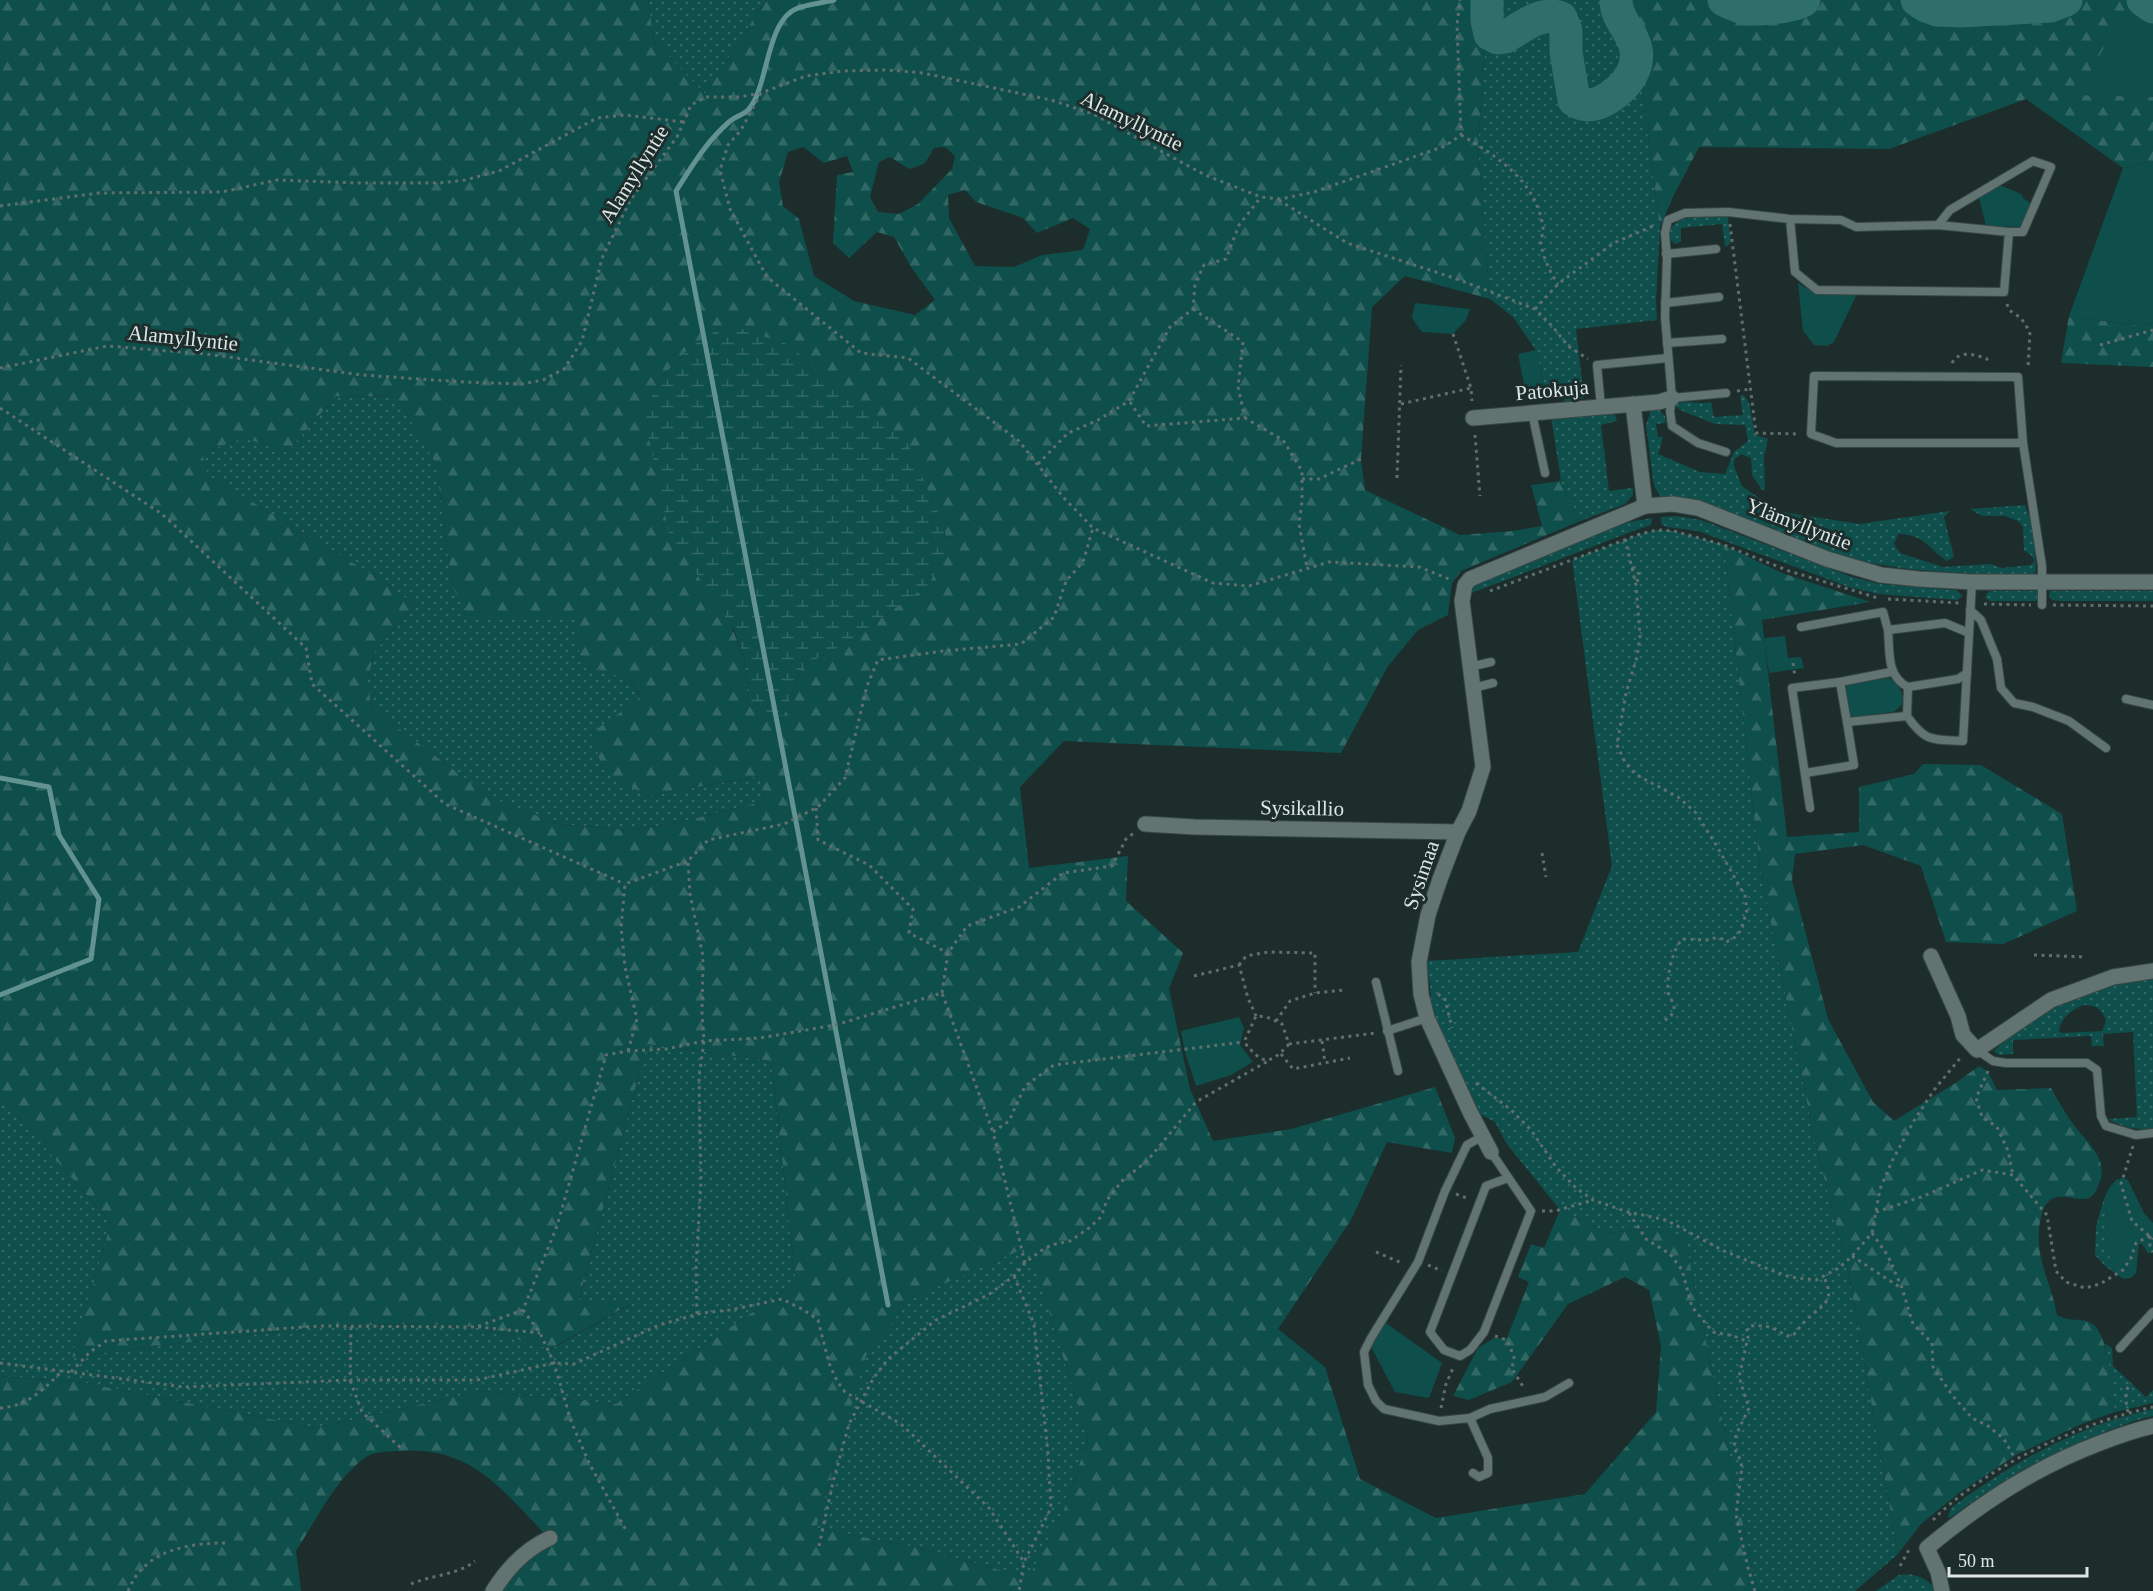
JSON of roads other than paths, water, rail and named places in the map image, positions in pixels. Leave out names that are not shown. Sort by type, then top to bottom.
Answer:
[{"type":"street","name":"Patokuja","points":[[1473,418],[1659,402],[1672,398]]},
{"type":"street","points":[[1633,404],[1645,506]]},
{"type":"street","name":"Ylämyllyntie","points":[[1462,601],[1465,585],[1477,574],[1645,506],[1673,504],[1698,508],[1827,559],[1873,573],[1919,579],[1972,582],[2043,580],[2153,582]]},
{"type":"street","name":"Sysimaa","points":[[1462,601],[1483,767],[1469,811],[1458,832],[1428,915],[1419,962],[1421,994],[1427,1018],[1470,1113],[1491,1152]]},
{"type":"street","name":"Sysikallio","points":[[1145,824],[1458,832]]},
{"type":"street","points":[[1931,957],[1958,1016],[1963,1035],[1974,1047],[2051,1000],[2113,977],[2153,971]]},
{"type":"street","points":[[1942,1591],[1938,1572],[1927,1548],[1985,1502],[2067,1456],[2136,1430],[2153,1426]]},
{"type":"street","points":[[493,1591],[514,1563],[538,1543],[550,1538]]},
{"type":"lane","points":[[1726,452],[1698,443],[1672,426],[1665,303],[1665,233],[1668,220],[1685,213],[1728,212],[1790,219],[1841,220],[1856,227],[1938,225],[2023,232],[2050,167],[2033,160],[1950,210],[1938,225]]},
{"type":"lane","points":[[1790,219],[1795,272],[1817,290],[2004,292],[2008,232]]},
{"type":"lane","points":[[1666,254],[1716,249]]},
{"type":"lane","points":[[1665,303],[1719,297]]},
{"type":"lane","points":[[1667,344],[1722,339]]},
{"type":"lane","points":[[1601,407],[1597,365],[1668,358]]},
{"type":"lane","points":[[2023,443],[1836,443],[1811,434],[1814,376],[2018,377],[2023,443],[2043,580],[2042,605]]},
{"type":"lane","points":[[1672,398],[1726,393]]},
{"type":"lane","points":[[1532,413],[1545,473]]},
{"type":"lane","points":[[1908,687],[1907,716],[1919,732],[1931,739],[1963,741],[1972,582]]},
{"type":"lane","points":[[1970,610],[1981,620],[1997,659],[2001,688],[2014,703],[2033,707],[2069,721],[2106,748]]},
{"type":"lane","points":[[1802,627],[1883,612],[1888,630],[1891,672],[1899,683],[1908,687],[1958,679],[1967,673]]},
{"type":"lane","points":[[1888,630],[1945,623],[1969,633]]},
{"type":"lane","points":[[1470,667],[1491,662]]},
{"type":"lane","points":[[1810,808],[1792,688],[1891,672]]},
{"type":"lane","points":[[1805,773],[1854,765],[1840,681]]},
{"type":"lane","points":[[1473,688],[1493,683]]},
{"type":"lane","points":[[2126,699],[2153,705]]},
{"type":"lane","points":[[1847,722],[1907,716]]},
{"type":"lane","points":[[1376,982],[1398,1071]]},
{"type":"lane","points":[[1387,1031],[1427,1018]]},
{"type":"lane","points":[[1974,1047],[1993,1061],[2006,1063],[2087,1063],[2097,1070],[2103,1122],[2106,1126],[2136,1135],[2153,1133]]},
{"type":"lane","points":[[1483,1136],[1467,1145],[1445,1191],[1414,1268],[1364,1352],[1368,1385],[1376,1401],[1384,1409],[1438,1421],[1470,1418],[1490,1409],[1536,1400],[1569,1383]]},
{"type":"lane","points":[[1491,1152],[1531,1211],[1484,1332],[1470,1350],[1460,1356],[1444,1350],[1430,1332],[1486,1186],[1508,1178]]},
{"type":"lane","points":[[2120,1348],[2153,1312]]},
{"type":"lane","points":[[1470,1418],[1488,1458],[1488,1473],[1479,1477],[1473,1473]]},
{"type":"waterway","points":[[834,0],[798,8],[787,15],[773,40],[755,100],[748,110],[731,120],[713,138],[676,191],[888,1305]]},
{"type":"waterway","points":[[1487,0],[1490,34],[1498,38],[1505,37],[1539,18],[1546,16],[1561,18],[1566,31],[1566,52],[1574,100],[1587,105],[1601,102],[1618,91],[1631,76],[1635,67],[1636,48],[1619,16],[1616,0]]},
{"type":"waterway","points":[[1724,0],[1747,9],[1785,6],[1804,0]]},
{"type":"waterway","points":[[1917,0],[1937,10],[1961,11],[2050,6],[2066,0]]},
{"type":"waterway","points":[[2143,0],[2153,7]]},
{"type":"waterway","points":[[0,778],[49,787],[59,835],[99,899],[91,959],[0,995]]}]
